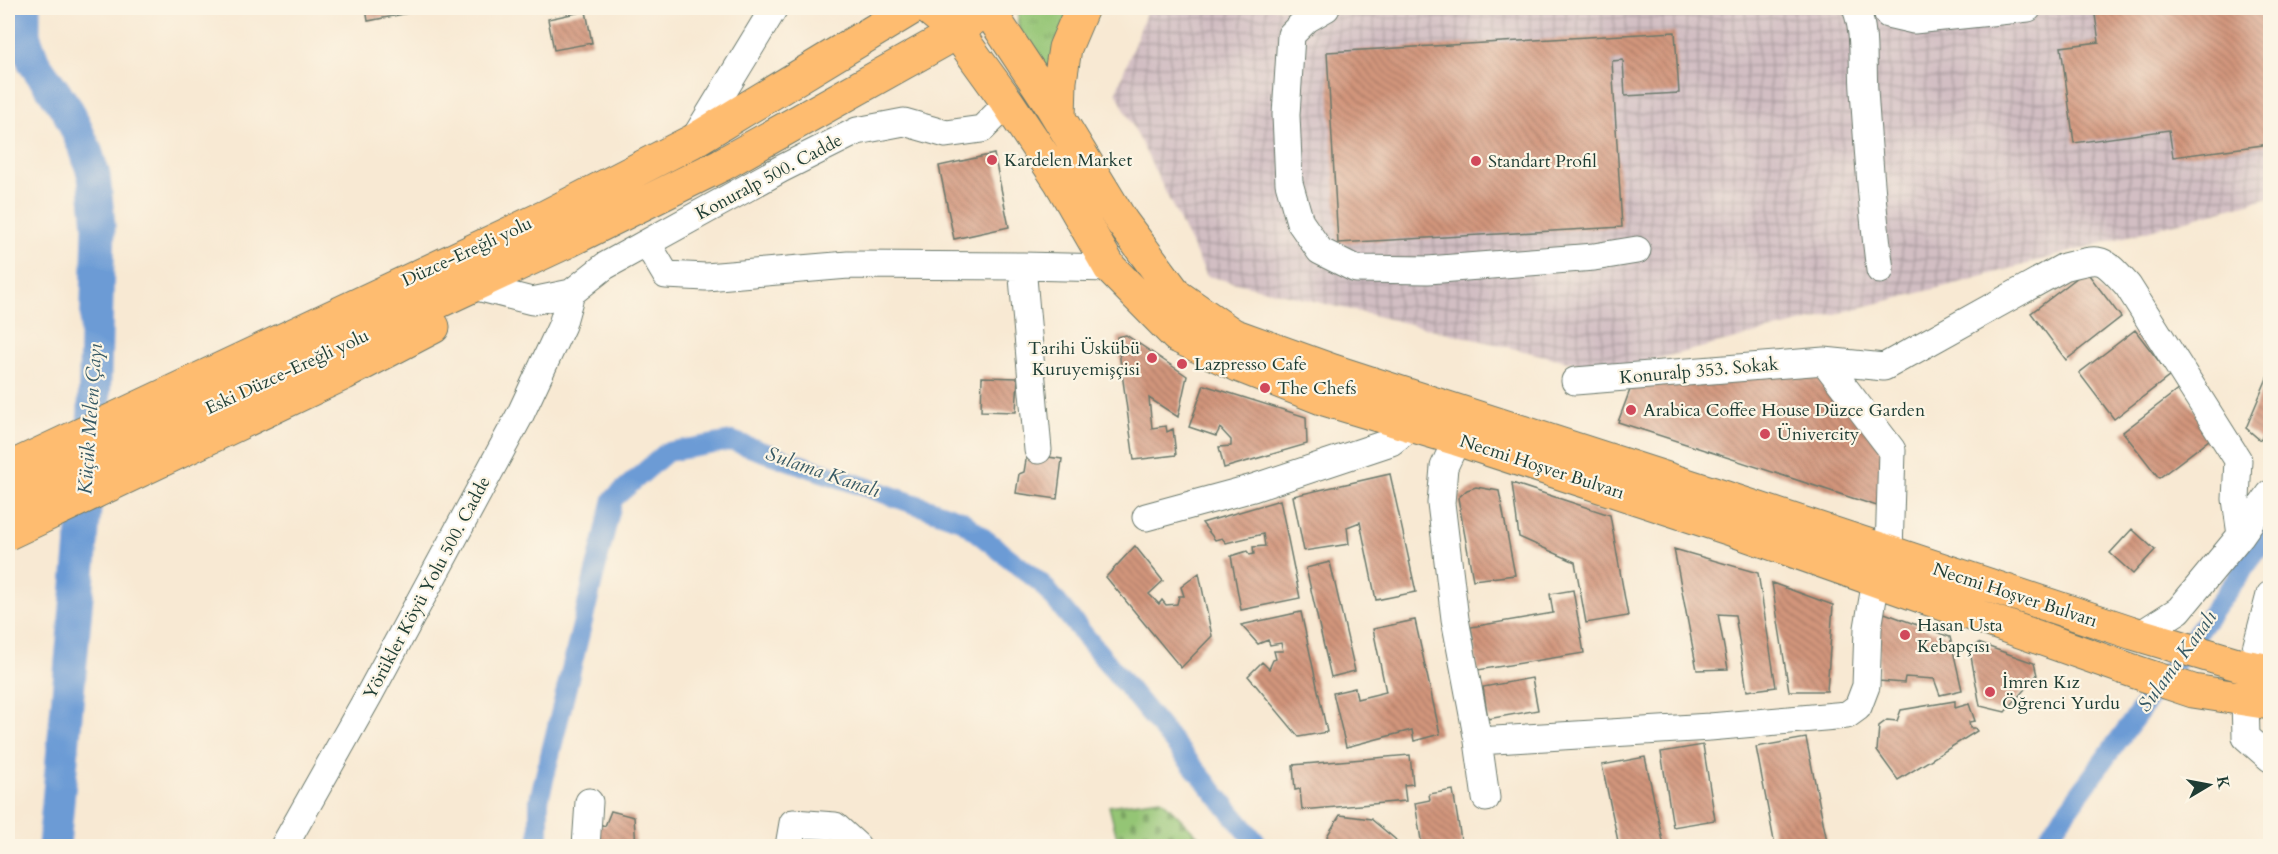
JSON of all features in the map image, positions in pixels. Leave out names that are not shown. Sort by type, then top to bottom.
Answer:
[{"type":"main road","name":"Düzce-Ereğli yolu","points":[[8,469],[547,216],[693,141],[912,8]]},
{"type":"main road","name":"Necmi Hoşver Bulvarı","points":[[928,8],[956,31],[1008,103],[1060,182],[1110,268],[1177,336],[1240,366],[1324,399],[1457,439],[1731,529],[2133,633],[2255,668]]},
{"type":"main road","name":"Necmi Hoşver Bulvarı","points":[[988,8],[1122,222],[1177,296],[1233,335],[1333,371],[1726,498],[1883,567],[2136,672],[2193,691],[2244,699]]},
{"type":"main road","points":[[956,31],[988,8]]},
{"type":"main road","points":[[1059,118],[1060,81],[1065,48],[1082,8]]},
{"type":"main road","name":"Eski Düzce-Ereğli yolu","points":[[8,505],[235,411],[486,289],[568,241],[721,165],[956,31]]},
{"type":"main road","points":[[8,533],[235,411]]},
{"type":"street","points":[[693,141],[774,8]]},
{"type":"street","points":[[1326,8],[1307,19],[1291,35],[1286,115],[1289,183],[1300,222],[1320,251],[1356,269],[1428,270],[1594,257],[1637,250]]},
{"type":"street","points":[[1880,270],[1871,200],[1862,41],[1857,11],[1888,11],[1914,20],[2028,8]]},
{"type":"street","name":"Konuralp 500. Cadde","points":[[571,293],[605,266],[771,174],[857,131],[904,122],[946,134],[982,129],[1008,103]]},
{"type":"street","points":[[647,243],[666,275],[706,277],[848,265],[1110,268]]},
{"type":"street","name":"Konuralp 353. Sokak","points":[[1575,381],[1824,361],[1884,368],[2064,267],[2094,259],[2110,266],[2128,286],[2238,460],[2236,500],[2241,535]]},
{"type":"street","points":[[1022,266],[1038,450]]},
{"type":"street","points":[[486,289],[532,301],[571,293]]},
{"type":"street","name":"Yörükler Köyü Yolu 500. Cadde","points":[[284,846],[375,684],[520,415],[562,325],[571,293]]},
{"type":"street","points":[[1478,741],[1710,727],[1847,715],[1858,707],[1866,687],[1868,628],[1883,567],[1892,450],[1824,361]]},
{"type":"street","points":[[1146,517],[1253,488],[1391,442],[1413,425]]},
{"type":"street","points":[[1457,439],[1444,467],[1441,503],[1455,619],[1478,741],[1486,798]]},
{"type":"street","points":[[2133,633],[2146,631],[2179,610],[2241,535],[2271,494]]},
{"type":"street","points":[[2255,668],[2271,595]]},
{"type":"street","points":[[2244,699],[2246,737],[2271,758]]},
{"type":"street","points":[[586,846],[589,802]]},
{"type":"street","points":[[789,846],[793,823],[835,826],[857,846]]},
{"type":"shaded area","name":"Standart Profil","points":[[1148,8],[2270,8],[2270,197],[1962,282],[1609,371],[1207,276],[1116,92]]},
{"type":"green space","points":[[1021,8],[1077,8],[1053,79],[1033,55],[1022,36],[1018,17]]},
{"type":"green space","points":[[1161,799],[1208,846],[1119,846],[1109,806]]},
{"type":"building","points":[[366,8],[408,8],[409,13],[368,21]]},
{"type":"building","points":[[2094,8],[2270,8],[2270,144],[2173,157],[2169,130],[2074,143],[2061,47],[2099,42]]},
{"type":"building","points":[[586,11],[592,43],[554,50],[548,19]]},
{"type":"building","name":"Standart Profil","points":[[1675,32],[1679,93],[1625,96],[1623,60],[1612,61],[1622,227],[1338,243],[1327,52]]},
{"type":"building","points":[[994,154],[1009,227],[954,239],[939,166]]},
{"type":"building","points":[[2086,271],[2121,317],[2066,360],[2031,313]]},
{"type":"building","points":[[2135,330],[2170,376],[2114,419],[2079,373]]},
{"type":"building","points":[[1126,335],[1187,376],[1178,417],[1149,398],[1152,428],[1166,426],[1167,432],[1173,429],[1176,455],[1134,460],[1117,337]]},
{"type":"building","name":"Ünivercity","points":[[1807,363],[1886,447],[1880,507],[1618,422],[1633,382]]},
{"type":"building","points":[[2270,371],[2270,422],[2260,440],[2246,428]]},
{"type":"building","points":[[982,377],[1018,378],[1016,412],[981,411]]},
{"type":"building","points":[[1204,385],[1306,417],[1307,444],[1224,468],[1219,447],[1231,446],[1231,440],[1220,428],[1216,436],[1189,427]]},
{"type":"building","points":[[2179,389],[2214,436],[2159,478],[2123,432]]},
{"type":"building","points":[[1027,454],[1062,459],[1057,499],[1016,493],[1019,474],[1024,472]]},
{"type":"building","points":[[1390,474],[1416,592],[1376,600],[1360,522],[1347,527],[1349,544],[1304,551],[1293,496]]},
{"type":"building","points":[[1512,483],[1610,515],[1628,616],[1586,623],[1575,562],[1519,537]]},
{"type":"building","points":[[1476,487],[1499,491],[1515,575],[1473,580],[1458,498],[1467,490]]},
{"type":"building","points":[[1280,500],[1300,598],[1241,610],[1231,556],[1247,551],[1250,555],[1254,554],[1253,547],[1265,546],[1263,534],[1226,543],[1222,538],[1215,540],[1202,523]]},
{"type":"building","points":[[2132,529],[2155,550],[2133,574],[2110,553]]},
{"type":"building","points":[[1135,546],[1163,581],[1149,594],[1159,604],[1162,600],[1166,605],[1177,604],[1179,596],[1184,596],[1181,587],[1199,573],[1212,636],[1181,668],[1106,577]]},
{"type":"building","points":[[1674,549],[1758,573],[1776,687],[1747,691],[1735,615],[1718,614],[1728,669],[1697,670]]},
{"type":"building","points":[[1330,562],[1355,671],[1331,677],[1306,568]]},
{"type":"building","points":[[1772,583],[1833,605],[1827,691],[1789,691]]},
{"type":"building","points":[[1573,590],[1584,653],[1478,670],[1471,627],[1553,613],[1550,594]]},
{"type":"building","points":[[1879,611],[1950,637],[1962,690],[1940,695],[1934,679],[1905,677],[1904,683],[1879,681]]},
{"type":"building","points":[[1301,612],[1327,732],[1299,737],[1248,676],[1262,662],[1269,669],[1273,660],[1276,659],[1274,651],[1283,651],[1281,643],[1270,645],[1268,640],[1258,644],[1241,625]]},
{"type":"building","points":[[1415,620],[1440,734],[1414,741],[1412,730],[1346,747],[1333,693],[1355,688],[1357,699],[1386,692],[1373,629]]},
{"type":"building","points":[[1978,643],[2034,663],[2037,675],[2005,712],[1980,706],[1970,651]]},
{"type":"building","points":[[1532,678],[1538,710],[1488,719],[1483,687]]},
{"type":"building","points":[[1955,701],[1955,708],[1969,704],[1975,721],[1969,722],[1970,728],[1975,728],[1977,731],[1898,780],[1877,751],[1879,726],[1887,720],[1897,721],[1901,710]]},
{"type":"building","points":[[1806,738],[1828,846],[1775,846],[1756,747]]},
{"type":"building","points":[[1703,745],[1715,820],[1673,827],[1661,752]]},
{"type":"building","points":[[1410,755],[1413,784],[1404,785],[1406,801],[1302,810],[1300,789],[1295,790],[1293,765]]},
{"type":"building","points":[[1645,757],[1664,846],[1619,846],[1602,765]]},
{"type":"building","points":[[1453,790],[1462,846],[1422,846],[1415,803],[1430,800],[1429,794]]},
{"type":"building","points":[[611,811],[634,817],[636,846],[598,846],[597,823],[605,826]]},
{"type":"building","points":[[1340,815],[1371,819],[1395,839],[1399,846],[1332,846],[1327,836]]},
{"type":"waterway","name":"Küçük Melen Çayı","points":[[24,8],[24,36],[34,63],[68,111],[86,151],[94,176],[99,226],[94,411],[54,846]]},
{"type":"waterway","name":"Sulama Kanalı","points":[[539,846],[539,800],[613,499],[667,452],[732,441],[961,520],[1042,584],[1259,846]]},
{"type":"waterway","name":"Sulama Kanalı","points":[[2041,846],[2270,533]]},
{"type":"place","name":"Kardelen Market","points":[[992,160]]},
{"type":"place","name":"Standart Profil","points":[[1476,161]]},
{"type":"place","name":"Tarihi Üskübü Kuruyemişçisi","points":[[1152,358]]},
{"type":"place","name":"Lazpresso Cafe","points":[[1182,364]]},
{"type":"place","name":"The Chefs","points":[[1265,388]]},
{"type":"place","name":"Arabica Coffee House Düzce Garden","points":[[1631,410]]},
{"type":"place","name":"Ünivercity","points":[[1765,434]]},
{"type":"place","name":"Hasan Usta Kebapçısı","points":[[1905,635]]},
{"type":"place","name":"İmren Kız Öğrenci Yurdu","points":[[1990,692]]}]
